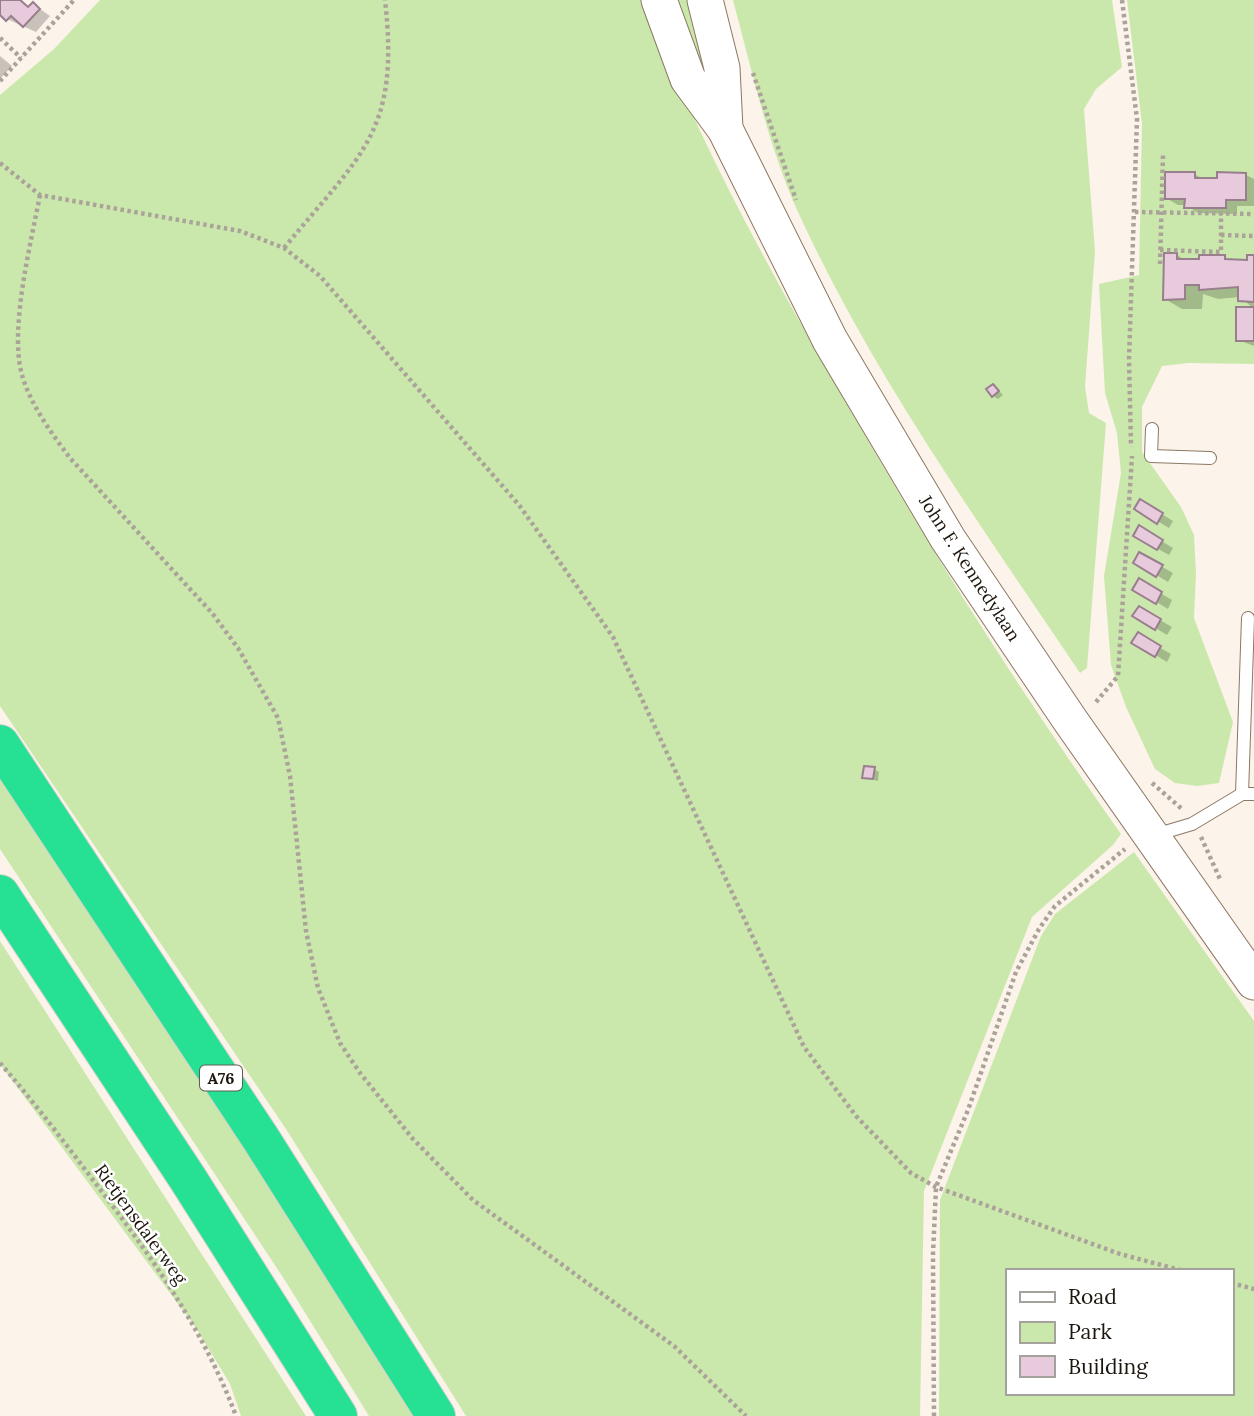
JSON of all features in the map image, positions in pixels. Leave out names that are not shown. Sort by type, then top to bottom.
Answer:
[{"type":"highway","name":"A76","points":[[0,744],[261,1139],[436,1416]]},
{"type":"highway","points":[[0,894],[181,1167],[338,1416]]},
{"type":"street","name":"John F. Kennedylaan","points":[[659,0],[688,79],[725,129],[830,340],[948,538],[1254,982]]},
{"type":"street","name":"John F. Kennedylaan","points":[[705,0],[722,68],[725,129]]},
{"type":"lane","points":[[1152,429],[1151,456],[1210,458]]},
{"type":"lane","points":[[1152,836],[1192,824],[1248,794],[1248,618]]},
{"type":"path","points":[[0,81],[74,0]]},
{"type":"path","points":[[284,248],[352,169],[376,128],[387,94],[390,46],[384,0]]},
{"type":"path","points":[[1096,702],[1118,676],[1132,455],[1129,359],[1137,119],[1122,0]]},
{"type":"path","points":[[0,38],[21,58]]},
{"type":"path","points":[[751,65],[800,213]]},
{"type":"path","points":[[1160,264],[1163,155]]},
{"type":"path","points":[[0,163],[40,195],[240,231],[284,248],[320,276],[519,505],[613,637],[804,1047],[856,1116],[911,1173],[936,1187],[1120,1254],[1176,1269]]},
{"type":"path","points":[[40,195],[18,346],[22,376],[49,430],[70,458],[212,613],[238,648],[278,718],[290,776],[306,931],[318,988],[340,1043],[360,1073],[413,1139],[473,1200],[674,1346],[746,1416]]},
{"type":"path","points":[[1135,212],[1254,214]]},
{"type":"path","points":[[1160,250],[1221,252],[1222,214]]},
{"type":"path","points":[[1222,235],[1254,236]]},
{"type":"path","points":[[1088,690],[1103,712]]},
{"type":"path","points":[[1146,775],[1176,802],[1205,842],[1225,887]]},
{"type":"path","points":[[934,1416],[933,1254],[936,1187],[968,1110],[1016,972],[1055,906],[1098,869],[1129,847],[1152,836]]},
{"type":"path","name":"Rietjensdalerweg","points":[[0,1063],[117,1212],[177,1297],[212,1359],[236,1416]]},
{"type":"path","points":[[1233,1284],[1254,1289]]},
{"type":"green space","points":[[100,0],[643,0],[712,156],[819,356],[979,623],[1121,834],[1113,845],[1032,917],[924,1191],[920,1416],[466,1416],[286,1129],[0,706],[0,95],[54,49]]},
{"type":"green space","points":[[672,0],[692,0],[716,102]]},
{"type":"green space","points":[[733,0],[1112,0],[1122,67],[1096,89],[1084,109],[1095,251],[1085,387],[1089,413],[1106,423],[1087,668],[1080,673],[894,391],[828,273],[787,187],[761,108]]},
{"type":"green space","points":[[1127,0],[1254,0],[1254,364],[1188,363],[1162,366],[1142,407],[1142,452],[1181,507],[1194,535],[1194,618],[1233,722],[1219,783],[1197,786],[1175,783],[1155,769],[1126,707],[1111,665],[1104,576],[1121,473],[1117,433],[1105,393],[1099,284],[1139,275],[1142,124]]},
{"type":"green space","points":[[0,775],[420,1416],[369,1416],[286,1282],[0,849]]},
{"type":"green space","points":[[1134,852],[1254,1021],[1254,1416],[939,1416],[940,1200],[1041,936],[1055,914]]},
{"type":"green space","points":[[0,941],[306,1416],[241,1416],[230,1384],[196,1328],[0,1064]]},
{"type":"building","points":[[0,0],[20,0],[28,7],[33,2],[40,9],[23,27],[11,16],[6,21],[0,15]]},
{"type":"building","points":[[1165,172],[1195,172],[1195,178],[1217,178],[1217,172],[1246,173],[1246,200],[1226,200],[1226,208],[1184,208],[1185,199],[1165,199]]},
{"type":"building","points":[[1164,253],[1177,253],[1177,259],[1199,259],[1199,255],[1225,255],[1225,259],[1247,260],[1247,255],[1254,255],[1254,302],[1238,301],[1238,287],[1199,290],[1199,285],[1185,285],[1185,299],[1163,300]]},
{"type":"building","points":[[1236,307],[1254,307],[1254,341],[1236,341]]},
{"type":"building","points":[[993,384],[999,391],[992,397],[986,389]]},
{"type":"building","points":[[1140,499],[1163,513],[1157,524],[1134,509]]},
{"type":"building","points":[[1139,525],[1163,540],[1157,550],[1133,536]]},
{"type":"building","points":[[1139,552],[1163,565],[1156,577],[1133,563]]},
{"type":"building","points":[[1139,578],[1162,592],[1156,604],[1132,590]]},
{"type":"building","points":[[1139,606],[1161,619],[1155,630],[1132,616]]},
{"type":"building","points":[[1138,632],[1161,646],[1155,657],[1131,643]]},
{"type":"building","points":[[864,766],[875,767],[873,779],[862,778]]}]
